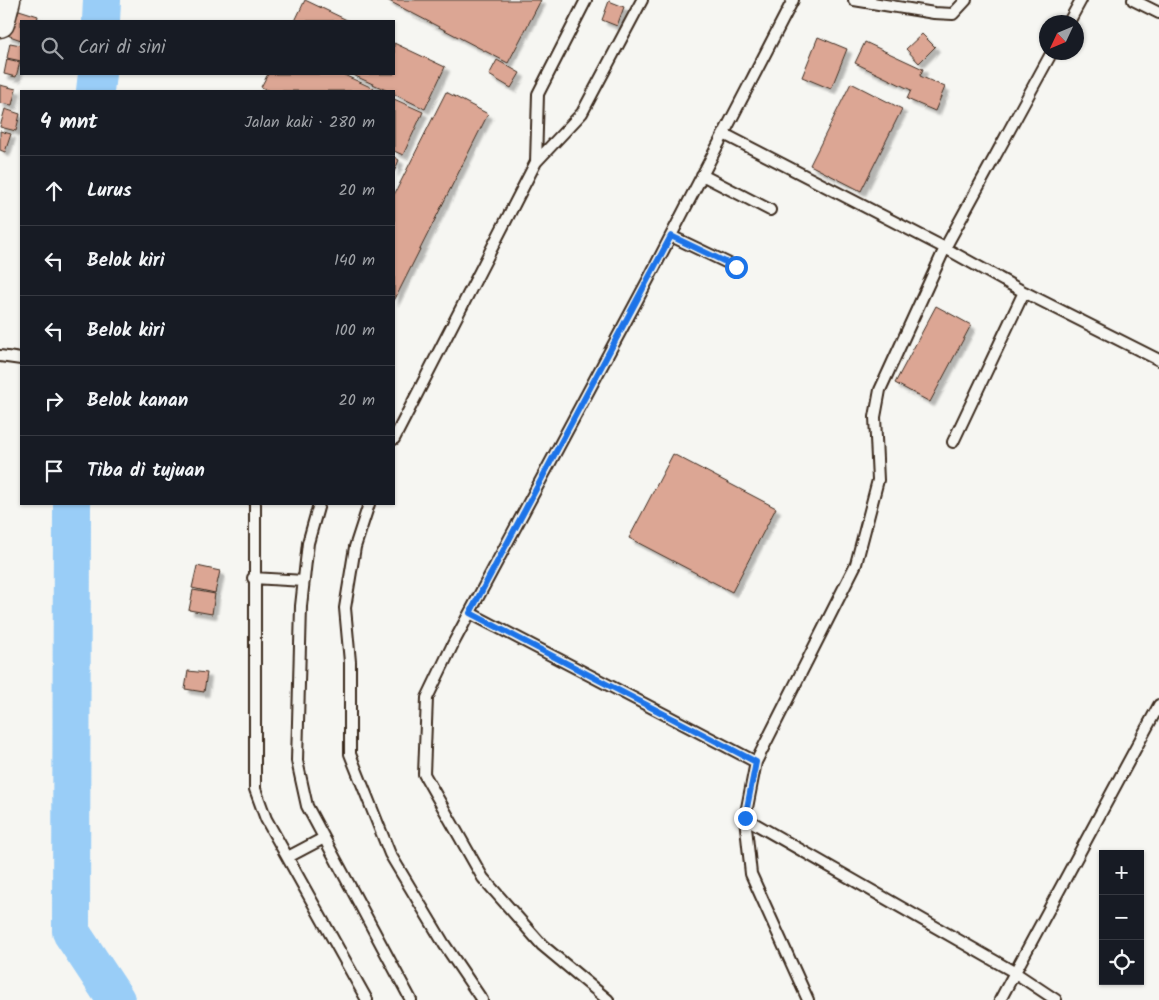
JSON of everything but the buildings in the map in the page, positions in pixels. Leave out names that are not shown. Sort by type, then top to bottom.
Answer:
[{"type":"main road","points":[[0,23],[6,0]]},
{"type":"lane","points":[[536,162],[538,94],[586,0]]},
{"type":"lane","points":[[395,437],[536,162],[582,113],[642,0]]},
{"type":"lane","points":[[608,1000],[542,945],[483,878],[424,774],[427,698],[470,613],[671,236],[793,0]]},
{"type":"lane","points":[[854,0],[953,14],[966,0]]},
{"type":"lane","points":[[1073,15],[1081,0]]},
{"type":"lane","points":[[1132,0],[1159,13]]},
{"type":"lane","points":[[808,1000],[751,874],[745,818],[756,762],[856,564],[878,480],[875,417],[880,390],[945,248],[1048,60]]},
{"type":"lane","points":[[724,134],[945,248],[1024,292],[1159,360]]},
{"type":"lane","points":[[702,175],[770,210]]},
{"type":"lane","points":[[671,236],[736,267]]},
{"type":"lane","points":[[953,442],[1024,292]]},
{"type":"lane","points":[[0,356],[20,359]]},
{"type":"lane","points":[[255,505],[253,578],[255,789],[266,819],[367,1000]]},
{"type":"lane","points":[[319,505],[308,542],[304,581],[298,761],[306,806],[411,1000]]},
{"type":"lane","points":[[369,505],[355,547],[345,608],[350,662],[350,754],[390,854],[444,944],[482,1000]]},
{"type":"lane","points":[[253,578],[304,581]]},
{"type":"lane","points":[[470,613],[756,762]]},
{"type":"lane","points":[[1000,1000],[1159,705]]},
{"type":"lane","points":[[745,818],[1014,972],[1056,1000]]},
{"type":"lane","points":[[288,857],[324,838]]},
{"type":"waterway","points":[[101,20],[102,0]]},
{"type":"waterway","points":[[95,90],[97,75]]},
{"type":"waterway","points":[[72,505],[71,932],[116,1000]]},
{"type":"route","points":[[736,267],[671,236],[470,613],[756,762],[745,818]]}]
